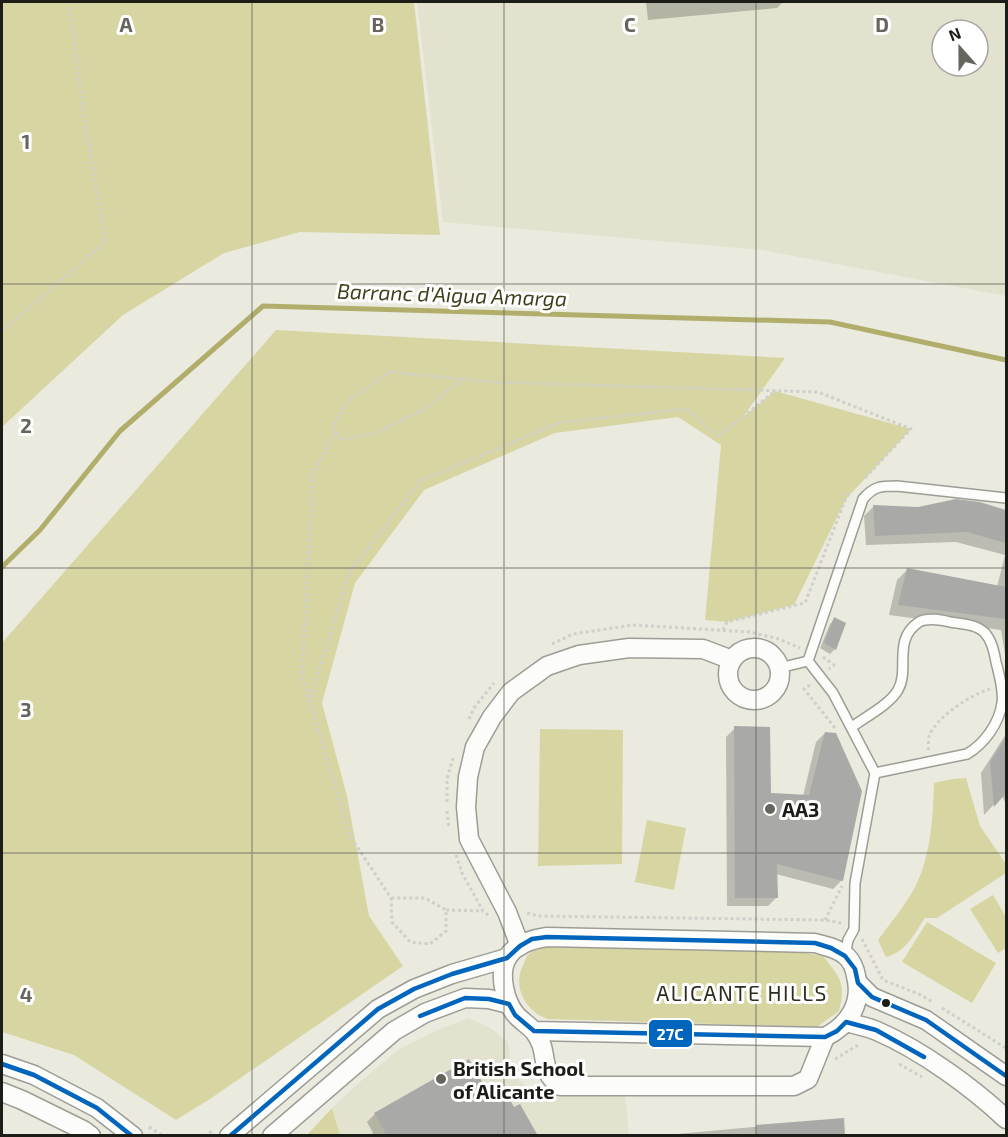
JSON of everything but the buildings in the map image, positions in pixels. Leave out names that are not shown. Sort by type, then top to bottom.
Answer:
[{"type":"street","points":[[732,660],[703,649],[629,648],[579,655],[547,666],[511,693],[498,709],[475,747],[468,777],[466,807],[470,839],[507,912],[514,952],[504,973],[504,989],[515,1015],[542,1041],[545,1067],[550,1078],[560,1086],[794,1086],[808,1079],[825,1037]]},
{"type":"street","points":[[752,648],[764,650],[774,657],[779,668],[778,683],[770,695],[756,700],[742,698],[731,688],[727,674],[732,660],[741,652],[752,648]]},
{"type":"street","points":[[229,1136],[378,1009],[414,989],[514,952],[532,939],[547,937],[815,943],[846,956],[855,969],[858,983],[855,1010],[837,1031],[825,1037],[534,1031]]},
{"type":"street","points":[[858,983],[872,997],[926,1020],[1006,1074]]},
{"type":"street","points":[[272,1136],[394,1031],[425,1013],[465,998],[489,999],[509,1004]]},
{"type":"street","points":[[846,1022],[876,1030],[921,1054],[990,1104],[1006,1119]]},
{"type":"street","points":[[2,1064],[34,1075],[98,1108],[133,1136]]},
{"type":"street","points":[[2,1092],[83,1130],[91,1136]]},
{"type":"lane","points":[[846,956],[848,940],[854,929],[855,883],[875,773],[833,693],[820,677],[810,657],[862,499],[870,490],[883,486],[1006,498]]},
{"type":"lane","points":[[852,727],[891,699],[899,689],[906,638],[921,621],[934,619],[976,626],[985,633],[991,643],[1001,688],[1002,703],[993,728],[978,747],[967,754],[875,773]]},
{"type":"lane","points":[[779,668],[810,657]]},
{"type":"path","points":[[2,331],[106,242],[84,118],[69,2]]},
{"type":"path","points":[[462,379],[425,409],[375,433],[342,440],[332,428],[346,404],[389,372],[462,379],[492,382],[818,392],[911,429],[862,481]]},
{"type":"path","points":[[309,700],[349,573],[420,481],[561,422],[687,410],[718,437],[775,391]]},
{"type":"path","points":[[336,431],[313,474],[302,676],[350,836],[392,898],[392,922],[410,942],[430,944],[446,931],[446,910]]},
{"type":"path","points":[[723,630],[727,622],[805,603],[846,498],[854,490]]},
{"type":"path","points":[[546,647],[573,634],[633,625],[750,632],[778,639],[810,657],[829,660],[834,664],[804,689],[835,728]]},
{"type":"path","points":[[466,725],[474,708],[499,679]]},
{"type":"path","points":[[927,763],[930,735],[942,720],[958,705],[979,693],[1001,688]]},
{"type":"path","points":[[450,836],[447,778],[455,751]]},
{"type":"path","points":[[456,854],[462,873],[483,911],[494,921]]},
{"type":"path","points":[[825,920],[844,881]]},
{"type":"path","points":[[392,898],[425,898],[446,910],[483,911]]},
{"type":"shaded area","points":[[2,2],[414,2],[440,235],[300,232],[224,253],[123,315],[2,427]]},
{"type":"shaded area","points":[[417,2],[1006,2],[1006,296],[762,250],[443,222]]},
{"type":"shaded area","points":[[276,330],[785,358],[743,417],[775,391],[911,429],[846,499],[794,605],[727,622],[705,620],[721,445],[678,417],[555,433],[424,490],[355,583],[322,703],[347,796],[369,916],[403,966],[176,1120],[74,1055],[2,1032],[2,643]]},
{"type":"shaded area","points":[[540,729],[623,730],[622,864],[538,866]]},
{"type":"shaded area","points":[[966,778],[980,826],[1006,864],[1006,873],[937,918],[925,918],[904,947],[886,957],[878,940],[909,898],[922,871],[930,834],[934,783]]},
{"type":"shaded area","points":[[647,820],[686,828],[674,890],[635,882]]},
{"type":"shaded area","points":[[993,895],[1006,917],[1006,948],[998,953],[970,909]]},
{"type":"shaded area","points":[[927,922],[996,963],[972,1003],[902,962]]},
{"type":"shaded area","points":[[552,944],[789,950],[823,956],[840,981],[842,994],[839,1011],[817,1027],[548,1019],[540,1016],[528,1005],[523,998],[519,982],[520,973],[529,954],[538,948]]},
{"type":"shaded area","name":"British School of Alicante","points":[[469,1018],[492,1029],[508,1042],[512,1073],[524,1085],[547,1093],[625,1095],[629,1135],[340,1135],[332,1108],[354,1087],[398,1050],[437,1030]]},
{"type":"shaded area","points":[[332,1108],[340,1135],[307,1135]]},
{"type":"waterway","name":"Barranc d'Aigua Amarga","points":[[2,567],[40,530],[120,431],[263,306],[830,322],[1006,360]]},
{"type":"transit line","name":"27C","points":[[230,1136],[378,1009],[414,989],[452,974],[507,958],[532,939],[547,937],[815,943],[845,956],[855,969],[858,983],[872,997],[926,1020],[1006,1076]]},
{"type":"transit line","name":"27C","points":[[420,1016],[465,998],[489,999],[509,1004],[515,1015],[534,1031],[825,1037],[837,1031],[846,1022],[876,1030],[924,1057]]},
{"type":"transit line","name":"27C","points":[[2,1064],[34,1075],[97,1108],[132,1136]]},
{"type":"place","name":"AA3","points":[[770,809]]},
{"type":"place","name":"British School of Alicante","points":[[441,1079]]},
{"type":"district","name":"ALICANTE HILLS","points":[[742,992]]}]
